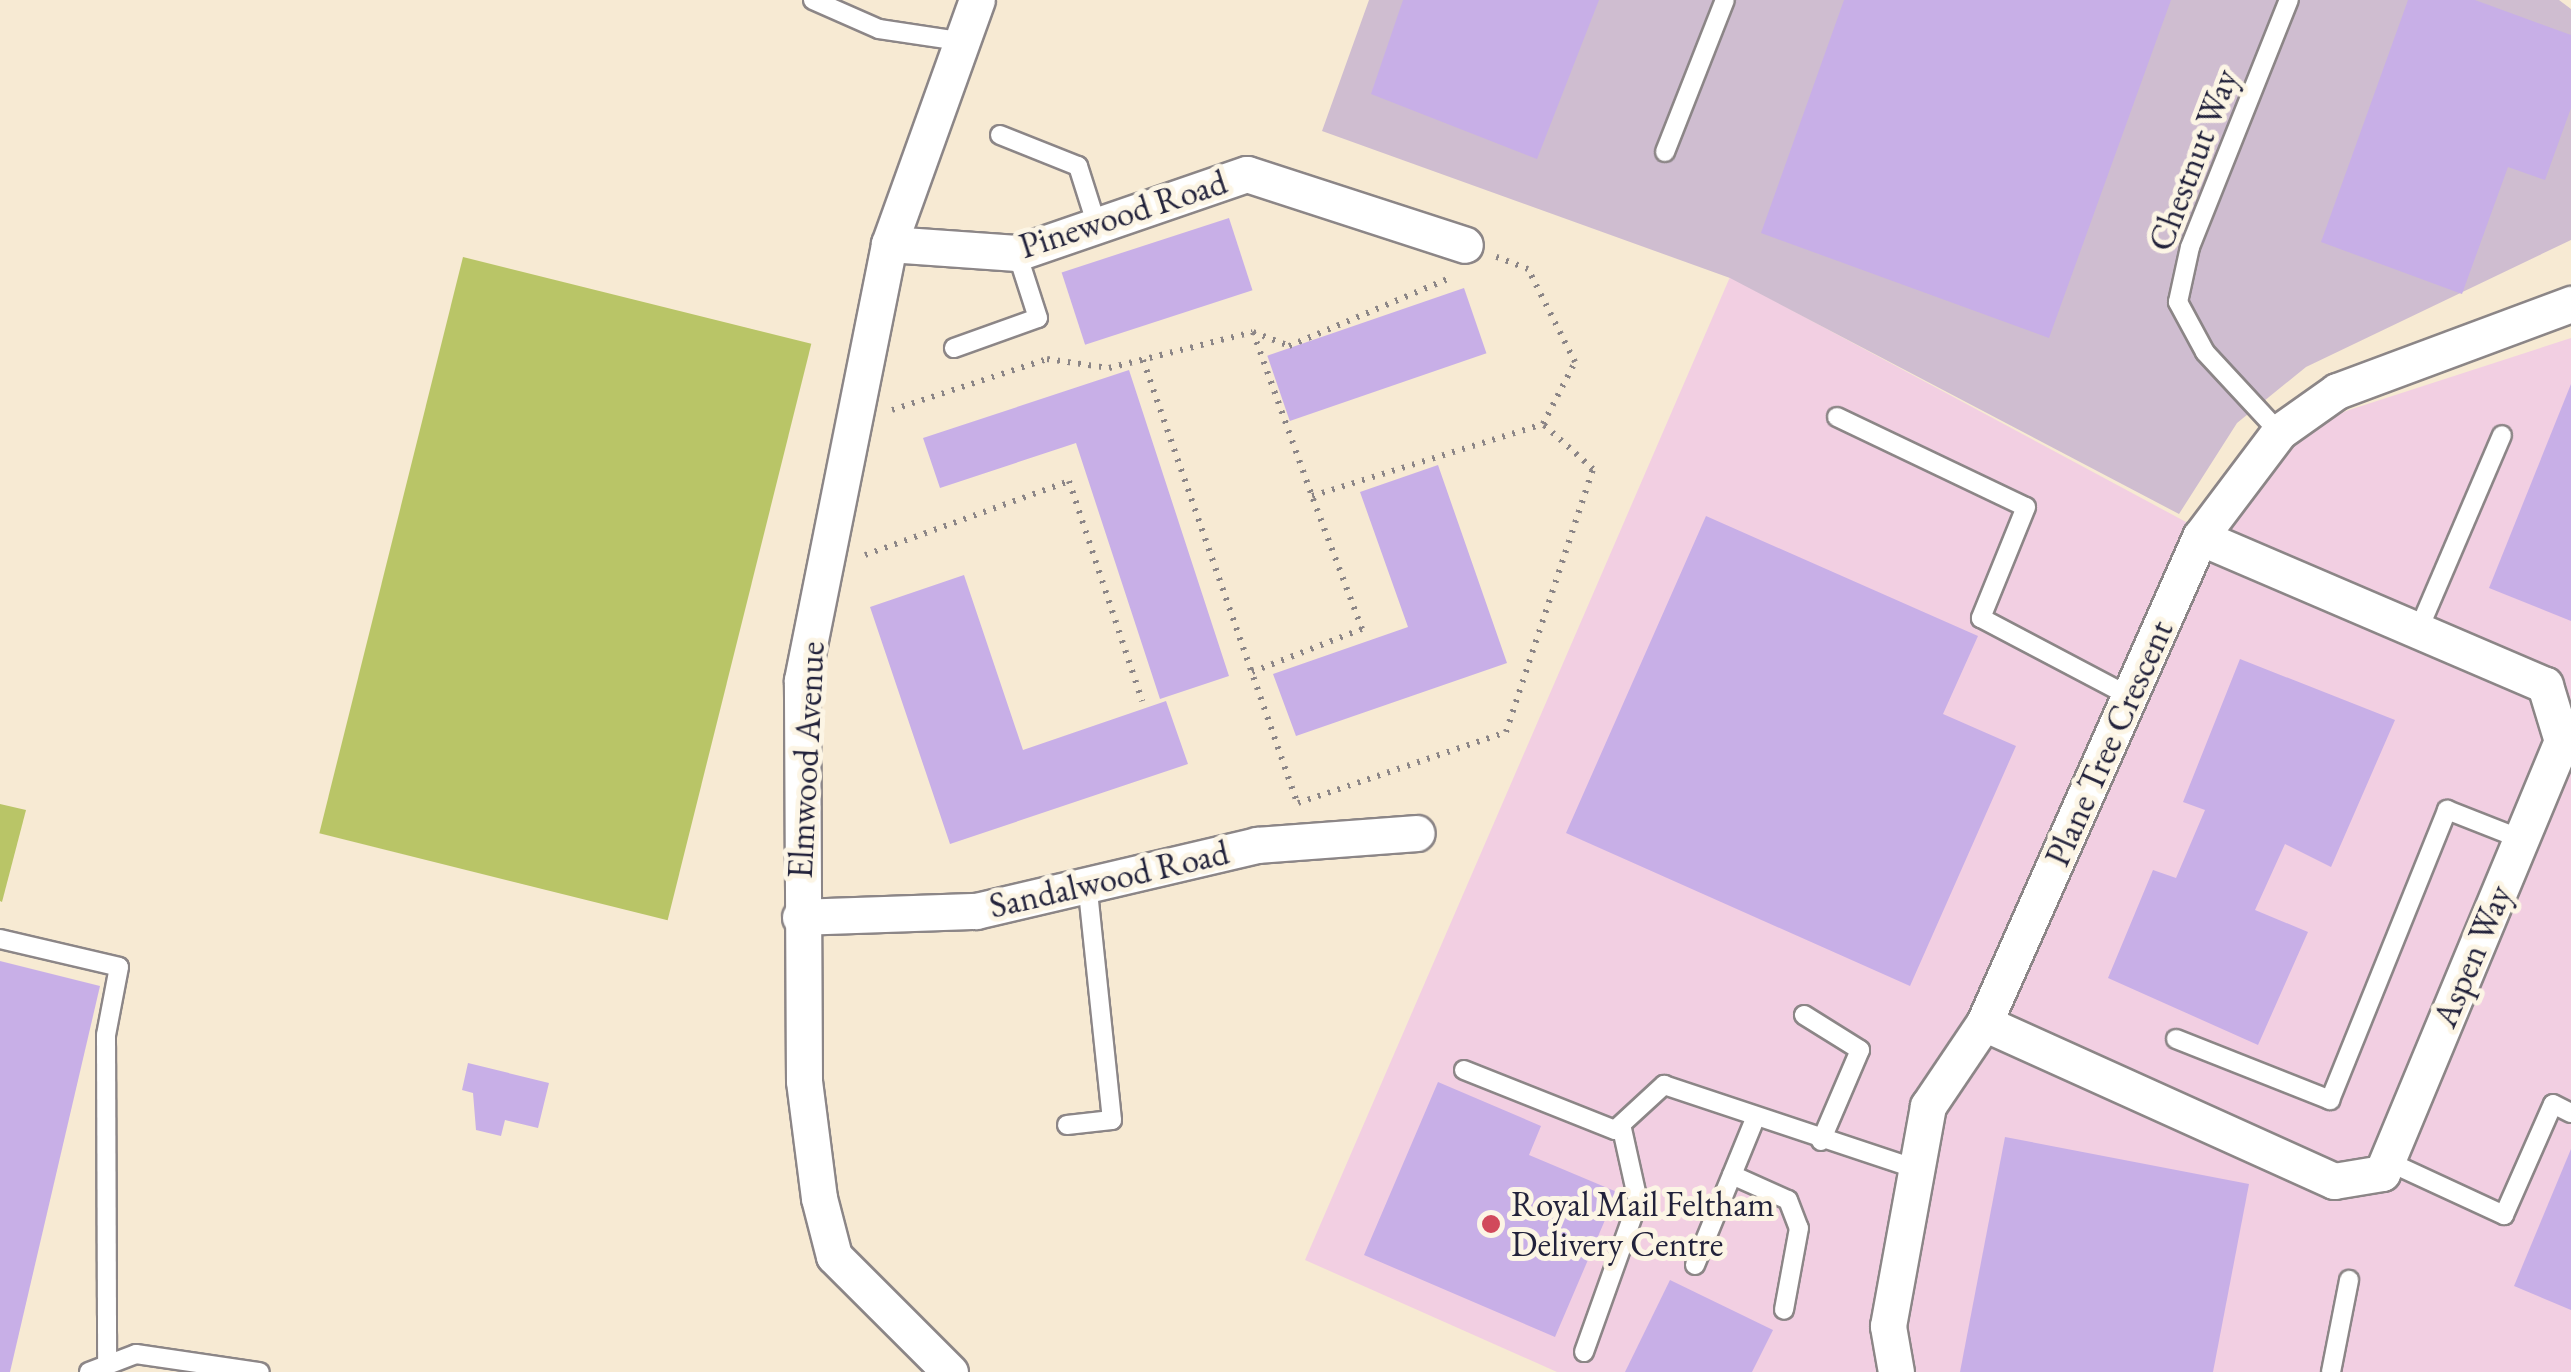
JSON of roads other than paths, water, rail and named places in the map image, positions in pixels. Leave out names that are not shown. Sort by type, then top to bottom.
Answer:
[{"type":"street","name":"Elmwood Avenue","points":[[950,1372],[834,1256],[804,1082],[800,917],[802,680],[848,425],[890,244],[958,41],[977,0]]},
{"type":"street","name":"Pinewood Road","points":[[890,244],[1017,253],[1248,174],[1465,245]]},
{"type":"street","name":"Plane Tree Crescent","points":[[1896,1372],[1888,1326],[1928,1106],[1984,1023],[2200,538],[2279,432],[2337,391],[2571,304]]},
{"type":"street","name":"Aspen Way","points":[[2200,538],[2545,685],[2562,741],[2386,1161]]},
{"type":"street","name":"Sandalwood Road","points":[[800,917],[976,911],[1087,881],[1298,842],[1417,833]]},
{"type":"street","points":[[1984,1023],[2334,1181],[2382,1173],[2386,1161]]},
{"type":"lane","points":[[813,0],[878,29],[958,41]]},
{"type":"lane","points":[[1665,152],[1725,0]]},
{"type":"lane","name":"Chestnut Way","points":[[2279,432],[2204,352],[2178,302],[2190,247],[2289,0]]},
{"type":"lane","points":[[1000,135],[1078,166],[1097,226]]},
{"type":"lane","points":[[954,348],[1038,318],[1017,253]]},
{"type":"lane","points":[[1837,416],[2026,507],[1981,618],[2129,696]]},
{"type":"lane","points":[[2418,631],[2502,435]]},
{"type":"lane","points":[[2176,1039],[2330,1100],[2447,810],[2520,839]]},
{"type":"lane","points":[[1067,1125],[1112,1120],[1087,881]]},
{"type":"lane","points":[[0,939],[119,967],[106,1035],[98,1368],[136,1354],[191,1356],[260,1372]]},
{"type":"lane","points":[[1804,1014],[1860,1050],[1820,1141]]},
{"type":"lane","points":[[1464,1070],[1622,1129]]},
{"type":"lane","points":[[1622,1129],[1664,1085],[1820,1141],[1916,1170]]},
{"type":"lane","points":[[2386,1161],[2504,1214],[2553,1104],[2571,1113]]},
{"type":"lane","points":[[1694,1265],[1755,1119]]},
{"type":"lane","points":[[1584,1352],[1638,1201],[1622,1129]]},
{"type":"lane","points":[[1732,1176],[1788,1200],[1799,1228],[1784,1310]]},
{"type":"lane","points":[[2331,1372],[2349,1280]]},
{"type":"place","name":"Royal Mail Feltham Delivery Centre","points":[[1491,1224]]}]
